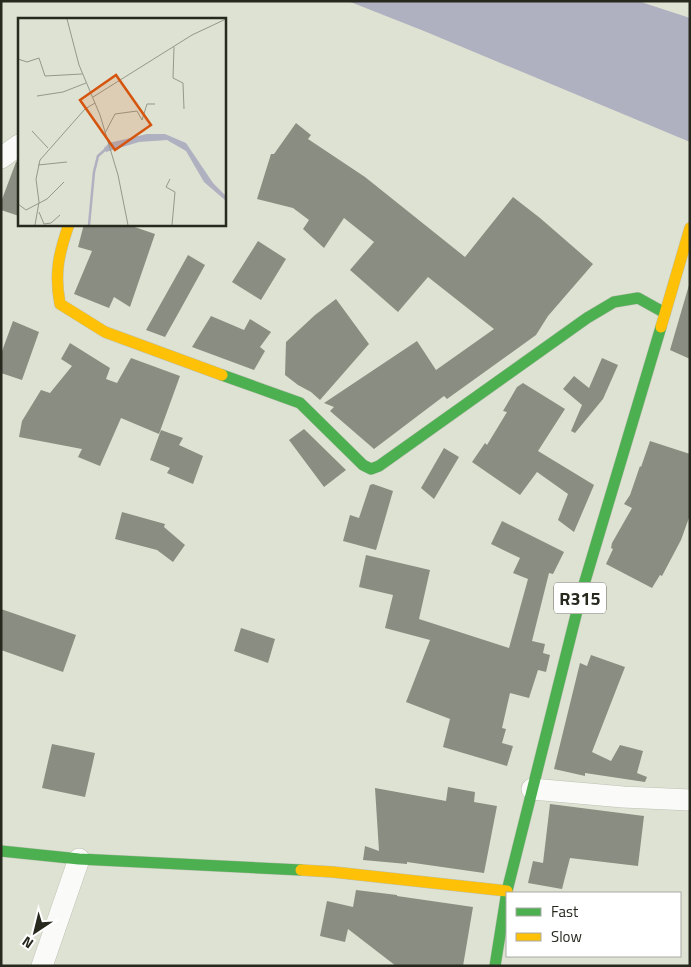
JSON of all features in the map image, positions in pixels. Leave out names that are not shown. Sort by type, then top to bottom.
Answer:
[{"type":"street","points":[[1,158],[18,146]]},
{"type":"street","points":[[68,225],[56,263],[56,287],[60,304],[105,332],[300,403],[363,465],[371,469],[380,466],[587,318],[614,302],[638,298],[665,313]]},
{"type":"street","name":"R315","points":[[507,891],[582,592],[688,232]]},
{"type":"street","points":[[532,789],[623,797],[690,800]]},
{"type":"street","points":[[1,851],[79,859],[333,872],[507,891]]},
{"type":"street","points":[[42,966],[79,859]]},
{"type":"street","name":"R315","points":[[495,966],[506,897]]},
{"type":"water","points":[[348,1],[638,1],[690,18],[690,142],[424,31]]},
{"type":"building","points":[[296,123],[311,135],[308,139],[365,177],[465,257],[513,197],[593,264],[548,316],[536,335],[447,399],[444,396],[374,449],[330,411],[334,407],[324,403],[417,341],[436,370],[494,329],[428,277],[398,312],[350,270],[374,242],[344,218],[324,248],[303,229],[309,220],[293,208],[257,199],[271,154],[274,154]]},
{"type":"building","points":[[18,161],[18,216],[1,210],[1,202],[16,162]]},
{"type":"building","points":[[84,225],[129,225],[155,234],[130,307],[114,297],[109,308],[74,294],[92,251],[78,247]]},
{"type":"building","points":[[258,241],[286,259],[261,300],[232,282]]},
{"type":"building","points":[[188,255],[205,265],[165,337],[146,330]]},
{"type":"building","points":[[690,285],[690,359],[670,350]]},
{"type":"building","points":[[336,299],[369,344],[320,400],[285,375],[286,342],[315,315]]},
{"type":"building","points":[[211,316],[244,330],[250,319],[271,332],[260,347],[265,351],[254,370],[192,347]]},
{"type":"building","points":[[13,321],[39,332],[22,380],[1,373],[1,354]]},
{"type":"building","points":[[70,343],[110,368],[106,379],[117,383],[131,358],[180,376],[159,434],[121,418],[100,466],[78,457],[82,449],[19,437],[22,421],[41,390],[50,393],[72,366],[61,359]]},
{"type":"building","points":[[602,358],[618,365],[603,399],[575,433],[571,431],[582,405],[563,389],[574,376],[589,388]]},
{"type":"building","points":[[523,383],[565,409],[538,451],[594,485],[574,532],[558,520],[568,494],[537,472],[520,495],[472,462],[485,443],[487,445],[507,412],[503,411],[517,387]]},
{"type":"building","points":[[304,429],[346,470],[324,487],[289,440]]},
{"type":"building","points":[[161,430],[183,438],[179,445],[203,456],[193,484],[167,473],[170,468],[150,460]]},
{"type":"building","points":[[650,441],[690,454],[690,515],[681,540],[662,576],[660,575],[652,588],[606,564],[613,549],[611,548],[612,543],[632,508],[624,504],[630,495]]},
{"type":"building","points":[[444,448],[459,457],[434,499],[421,488]]},
{"type":"building","points":[[373,484],[393,491],[376,550],[343,541],[350,515],[359,518],[370,485]]},
{"type":"building","points":[[122,512],[165,524],[164,527],[185,545],[173,562],[157,550],[115,539]]},
{"type":"building","points":[[502,521],[564,552],[553,574],[549,573],[532,641],[545,644],[543,653],[550,655],[546,672],[538,670],[529,698],[510,693],[502,728],[506,729],[502,743],[513,746],[507,766],[443,747],[450,719],[406,702],[430,640],[385,628],[393,595],[359,587],[366,555],[430,570],[419,619],[509,648],[528,579],[513,573],[520,558],[491,544]]},
{"type":"building","points":[[1,609],[76,635],[63,672],[1,650]]},
{"type":"building","points":[[241,628],[275,639],[268,663],[234,651]]},
{"type":"building","points":[[591,655],[625,667],[592,752],[611,761],[620,745],[643,751],[637,773],[647,777],[645,782],[585,773],[585,776],[554,769],[580,663],[587,666]]},
{"type":"building","points":[[52,744],[95,753],[85,797],[42,788]]},
{"type":"building","points":[[448,787],[475,792],[474,802],[497,806],[484,873],[407,862],[407,864],[363,860],[365,846],[379,851],[375,788],[446,801]]},
{"type":"building","points":[[550,804],[644,816],[638,866],[570,858],[562,889],[528,883],[533,861],[543,863]]},
{"type":"building","points":[[356,890],[473,907],[463,966],[396,966],[348,929],[345,942],[320,936],[327,901],[353,907]]},
{"type":"traffic: fast","points":[[222,375],[300,403],[363,465],[371,469],[379,466],[587,318],[614,302],[638,298],[665,313]]},
{"type":"traffic: fast","points":[[507,892],[582,591],[661,327]]},
{"type":"traffic: fast","points":[[1,851],[79,859],[301,870]]},
{"type":"traffic: fast","points":[[495,966],[506,897]]},
{"type":"traffic: slow","points":[[69,225],[59,263],[57,282],[60,304],[105,332],[222,375]]},
{"type":"traffic: slow","points":[[661,327],[690,228]]},
{"type":"traffic: slow","points":[[301,870],[507,891]]}]
